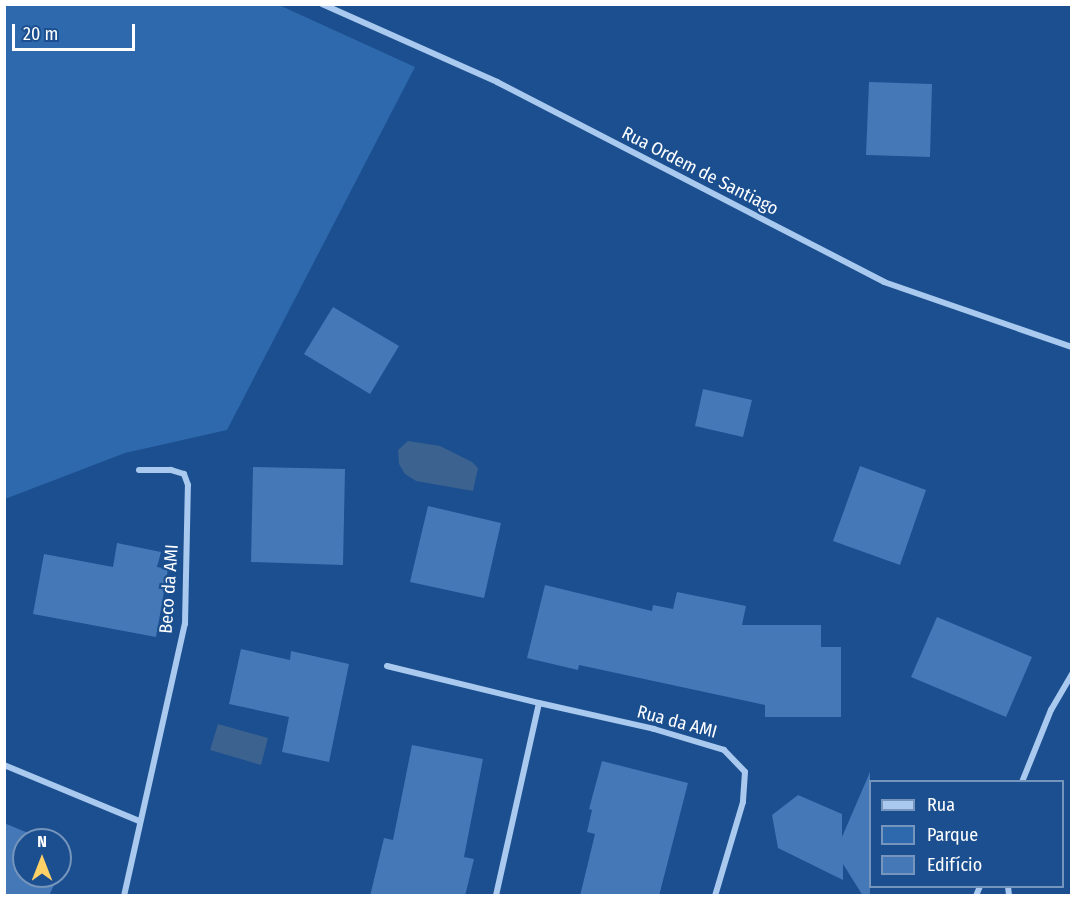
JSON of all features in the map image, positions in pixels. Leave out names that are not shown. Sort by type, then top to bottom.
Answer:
[{"type":"street","name":"Rua Ordem de Santiago","points":[[322,4],[497,82],[884,282],[1071,347]]},
{"type":"street","name":"Beco da AMI","points":[[124,896],[185,624],[189,485],[184,474],[171,470],[139,470]]},
{"type":"street","name":"Rua da AMI","points":[[387,666],[539,704],[654,729],[724,750],[745,772],[743,802],[716,896]]},
{"type":"street","points":[[1023,780],[1051,710],[1071,674]]},
{"type":"street","points":[[496,896],[539,704]]},
{"type":"street","points":[[4,765],[139,821]]},
{"type":"green space","points":[[5,4],[279,5],[415,67],[227,430],[125,453],[5,499]]},
{"type":"shaded area","points":[[408,441],[440,446],[472,462],[478,468],[473,491],[416,481],[405,474],[399,464],[398,450]]},
{"type":"shaded area","points":[[218,724],[268,738],[261,765],[210,750]]},
{"type":"building","points":[[869,82],[932,84],[930,157],[866,155]]},
{"type":"building","points":[[333,307],[399,346],[370,394],[304,354]]},
{"type":"building","points":[[703,389],[752,400],[743,437],[695,426]]},
{"type":"building","points":[[860,466],[926,490],[900,565],[833,541]]},
{"type":"building","points":[[253,467],[345,469],[343,565],[251,562]]},
{"type":"building","points":[[428,506],[501,523],[484,598],[410,582]]},
{"type":"building","points":[[117,543],[161,552],[157,567],[168,569],[156,637],[33,614],[44,554],[113,567]]},
{"type":"building","points":[[545,585],[652,611],[653,605],[673,609],[677,592],[746,606],[742,625],[821,625],[821,647],[841,647],[841,717],[765,717],[765,705],[579,665],[578,670],[527,658]]},
{"type":"building","points":[[937,617],[1032,657],[1006,717],[911,677]]},
{"type":"building","points":[[241,649],[290,660],[291,651],[349,664],[329,762],[282,752],[289,717],[229,704]]},
{"type":"building","points":[[412,745],[483,759],[464,857],[474,859],[465,896],[370,896],[384,838],[393,840]]},
{"type":"building","points":[[602,761],[688,783],[659,896],[580,896],[595,834],[587,832],[592,810],[589,809]]},
{"type":"building","points":[[870,772],[870,896],[863,896],[843,864],[843,880],[778,848],[772,815],[798,795],[842,814],[842,837]]},
{"type":"building","points":[[4,823],[16,828],[12,828],[12,888],[53,888],[49,896],[4,896]]}]
